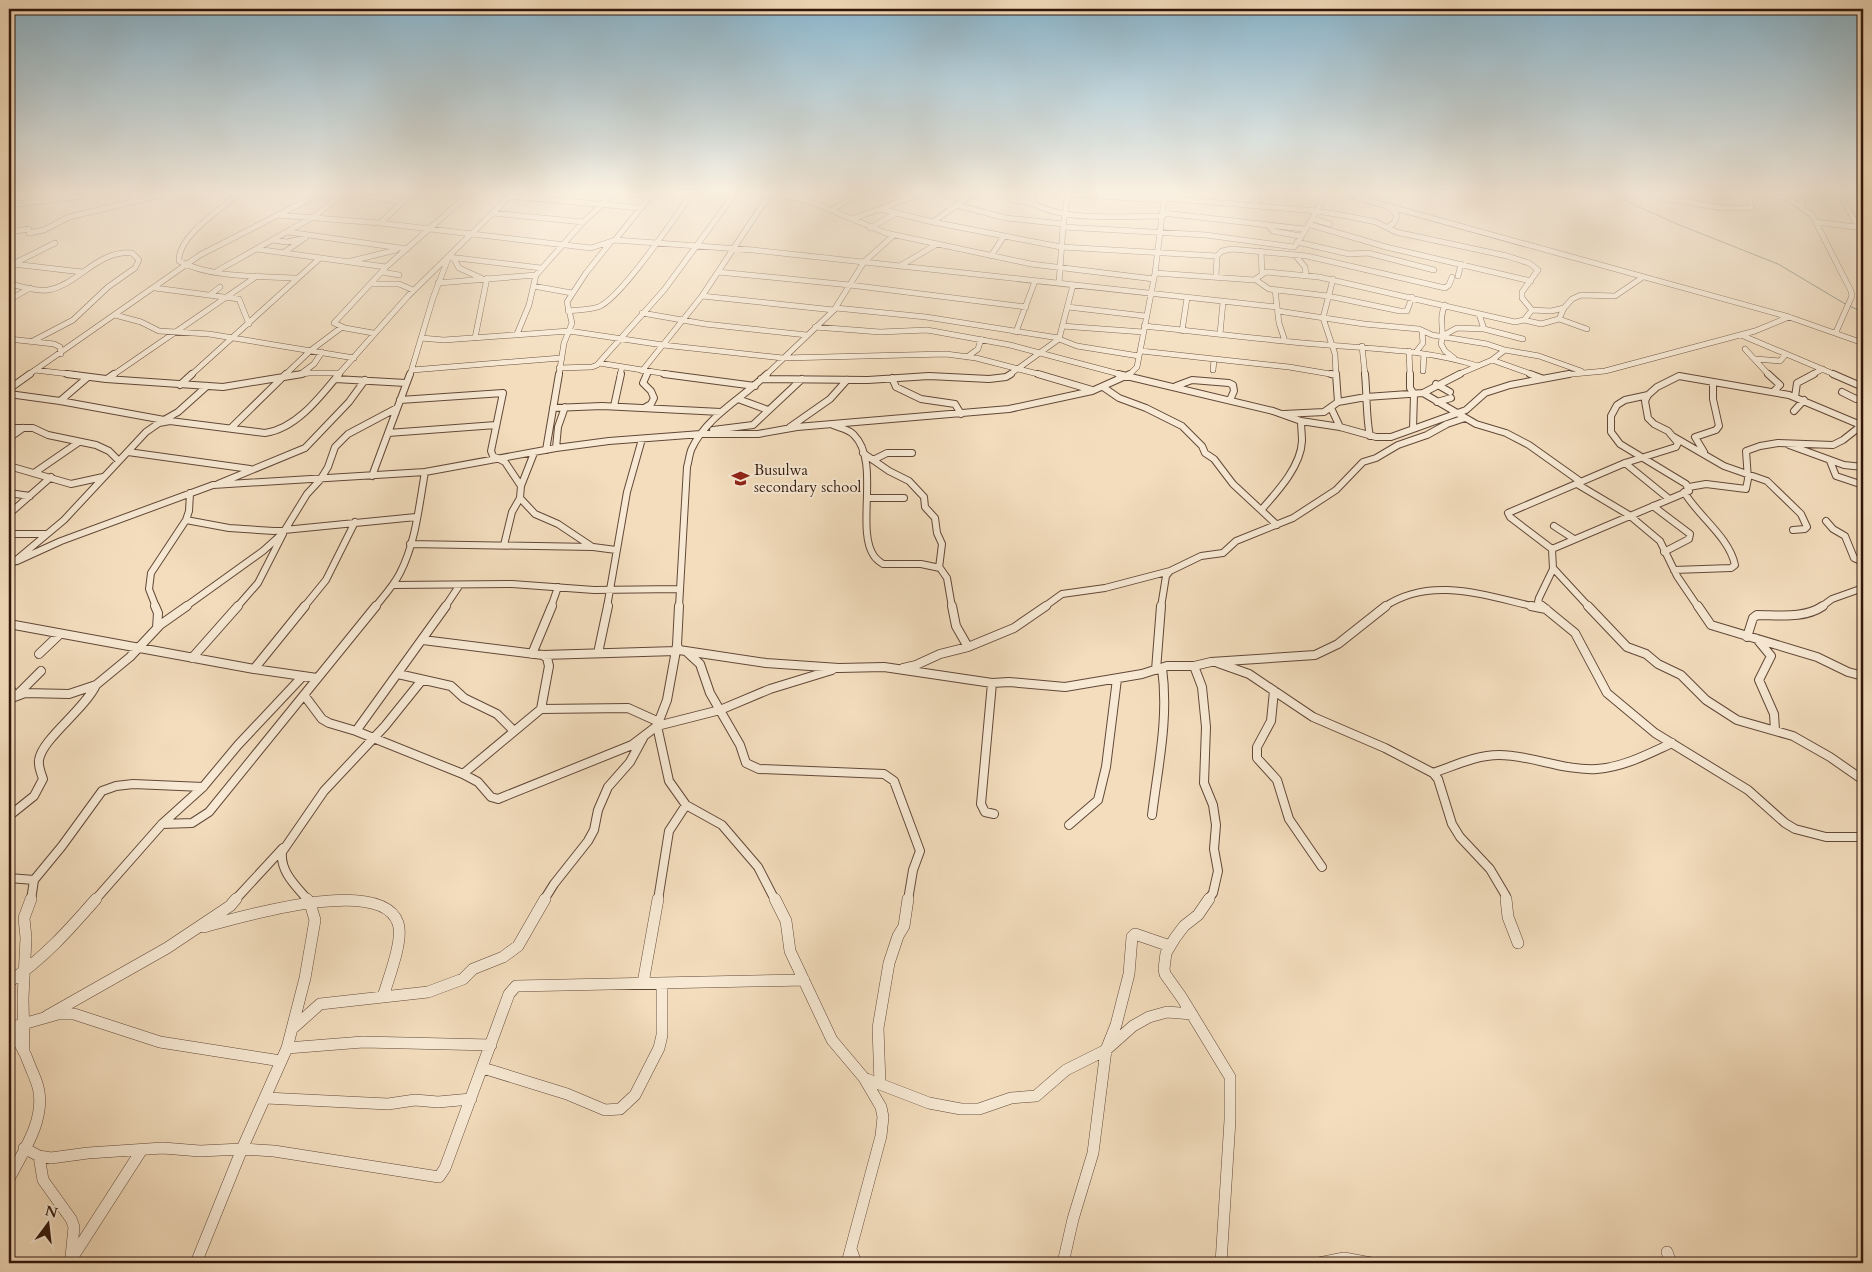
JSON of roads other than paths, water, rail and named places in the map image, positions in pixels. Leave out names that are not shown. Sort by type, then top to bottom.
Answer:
[{"type":"street","points":[[11,265],[37,251]]},
{"type":"street","points":[[180,251],[179,261],[185,265],[258,276],[296,278]]},
{"type":"street","points":[[9,389],[155,288],[185,265],[208,251]]},
{"type":"street","points":[[217,271],[252,251]]},
{"type":"street","points":[[272,251],[386,267]]},
{"type":"street","points":[[354,260],[368,251]]},
{"type":"street","points":[[346,262],[393,251]]},
{"type":"street","points":[[374,333],[342,327],[335,325],[334,322],[402,251]]},
{"type":"street","points":[[9,394],[60,401],[164,420],[265,433],[282,429],[301,414],[335,379],[414,290],[455,251]]},
{"type":"street","points":[[517,334],[527,310],[536,275],[558,251]]},
{"type":"street","points":[[578,251],[591,256]]},
{"type":"street","points":[[591,256],[598,251]]},
{"type":"street","points":[[546,450],[561,358],[565,339],[572,323],[567,302],[591,256],[598,251]]},
{"type":"street","points":[[568,311],[592,308],[608,303],[624,286],[650,251]]},
{"type":"street","points":[[559,368],[592,367],[599,363],[673,279],[692,251]]},
{"type":"street","points":[[644,408],[651,404],[654,398],[651,391],[643,383],[645,372],[663,345],[702,296],[731,251]]},
{"type":"street","points":[[757,251],[1151,293],[1277,309],[1323,318],[1405,327],[1494,345],[1504,350],[1538,356],[1586,372]]},
{"type":"street","points":[[304,695],[322,719],[329,723],[356,731],[463,774],[478,782],[491,797],[498,799],[632,745],[643,738],[658,724],[667,700],[676,648],[688,460],[692,448],[702,432],[721,412],[755,386],[835,309],[864,262],[876,251]]},
{"type":"street","points":[[900,266],[925,251]]},
{"type":"street","points":[[970,251],[1061,268],[1154,276],[1216,276],[1256,280],[1263,286],[1275,290],[1328,296],[1400,311],[1407,311],[1412,297]]},
{"type":"street","points":[[991,256],[994,251]]},
{"type":"street","points":[[1059,284],[1061,251]]},
{"type":"street","points":[[1145,251],[1218,256]]},
{"type":"street","points":[[1216,276],[1218,256],[1223,251]]},
{"type":"street","points":[[1256,280],[1262,273],[1261,251]]},
{"type":"street","points":[[1265,251],[1324,259],[1446,288],[1452,277]]},
{"type":"street","points":[[1335,251],[1349,254],[1368,253],[1434,270]]},
{"type":"street","points":[[1411,251],[1531,281]]},
{"type":"street","points":[[1426,256],[1429,251]]},
{"type":"street","points":[[1488,251],[1528,263],[1538,270],[1522,290],[1521,296],[1532,310],[1551,311],[1564,308]]},
{"type":"street","points":[[1552,251],[1789,317],[1863,343]]},
{"type":"street","points":[[1830,251],[1852,293],[1836,332]]},
{"type":"street","points":[[9,284],[48,290],[53,289],[105,257],[119,252],[134,252],[139,260],[135,268],[105,289],[95,301],[73,320],[31,342]]},
{"type":"street","points":[[702,432],[744,435],[788,428],[1020,408],[1092,391],[1128,376],[1136,369],[1157,252]]},
{"type":"street","points":[[1293,254],[1303,264],[1306,275]]},
{"type":"street","points":[[450,256],[541,268]]},
{"type":"street","points":[[450,256],[459,268],[485,279]]},
{"type":"street","points":[[372,476],[412,370],[438,283],[450,256]]},
{"type":"street","points":[[180,385],[319,259]]},
{"type":"street","points":[[1428,284],[1440,259]]},
{"type":"street","points":[[1458,276],[1461,264]]},
{"type":"street","points":[[11,265],[82,272]]},
{"type":"street","points":[[741,275],[746,268]]},
{"type":"street","points":[[382,272],[399,275]]},
{"type":"street","points":[[718,272],[1026,307]]},
{"type":"street","points":[[1262,273],[1306,275],[1332,279],[1511,321],[1524,320],[1540,324],[1562,316],[1564,308],[1572,299],[1581,295],[1598,297],[1618,295],[1643,277]]},
{"type":"street","points":[[438,283],[536,275]]},
{"type":"street","points":[[106,379],[230,297],[258,276]]},
{"type":"street","points":[[475,338],[485,279]]},
{"type":"street","points":[[1332,279],[1323,318],[1326,333],[1332,345],[1338,402]]},
{"type":"street","points":[[1016,332],[1035,281]]},
{"type":"street","points":[[370,284],[401,285],[414,290]]},
{"type":"street","points":[[761,379],[847,380],[929,376],[995,379],[1012,375],[1059,338],[1072,284]]},
{"type":"street","points":[[533,286],[572,293]]},
{"type":"street","points":[[210,295],[220,287]]},
{"type":"street","points":[[9,300],[30,288]]},
{"type":"street","points":[[155,288],[241,300],[244,307],[244,317],[249,324]]},
{"type":"street","points":[[1106,297],[1107,288]]},
{"type":"street","points":[[1275,290],[1281,333],[1285,341]]},
{"type":"street","points":[[702,296],[926,317],[1059,338],[1077,346],[1140,354],[1289,367],[1336,375]]},
{"type":"street","points":[[1182,331],[1187,298]]},
{"type":"street","points":[[1220,334],[1223,302]]},
{"type":"street","points":[[1445,305],[1441,314],[1440,324],[1443,336],[1442,347],[1456,359]]},
{"type":"street","points":[[1068,307],[1145,316]]},
{"type":"street","points":[[1524,320],[1532,310]]},
{"type":"street","points":[[642,313],[683,321],[807,335]]},
{"type":"street","points":[[1479,314],[1484,329]]},
{"type":"street","points":[[115,315],[141,322],[159,331],[198,332],[354,358]]},
{"type":"street","points":[[815,327],[880,332],[927,330],[981,340],[1176,386],[1283,414],[1301,421],[1340,427],[1370,436],[1391,437],[1456,413],[1473,405],[1488,392],[1510,385],[1586,372],[1605,371],[1762,329],[1789,317]]},
{"type":"street","points":[[1558,319],[1587,329]]},
{"type":"street","points":[[1062,326],[1182,331],[1362,346],[1416,352],[1456,359],[1478,366]]},
{"type":"street","points":[[231,428],[310,351],[342,327]]},
{"type":"street","points":[[1443,336],[1450,329],[1456,327],[1484,329],[1523,339]]},
{"type":"street","points":[[421,338],[444,340],[569,331],[663,345],[782,358],[913,354],[967,357],[1020,369],[1092,391]]},
{"type":"street","points":[[1416,352],[1423,343],[1422,331]]},
{"type":"street","points":[[1740,335],[1863,387]]},
{"type":"street","points":[[9,339],[58,346],[61,354]]},
{"type":"street","points":[[967,357],[978,349],[981,340]]},
{"type":"street","points":[[1362,346],[1367,424],[1370,436]]},
{"type":"street","points":[[1745,349],[1780,383],[1773,392]]},
{"type":"street","points":[[1283,414],[1316,413],[1331,408],[1338,402],[1366,397],[1423,393],[1436,384],[1492,360],[1504,350]]},
{"type":"street","points":[[1409,351],[1410,388],[1414,394],[1413,429]]},
{"type":"street","points":[[300,374],[314,364],[322,352]]},
{"type":"street","points":[[1423,371],[1424,354]]},
{"type":"street","points":[[1756,359],[1780,361],[1786,354]]},
{"type":"street","points":[[412,370],[561,358]]},
{"type":"street","points":[[1213,370],[1214,360]]},
{"type":"street","points":[[1492,360],[1544,379]]},
{"type":"street","points":[[599,363],[645,372],[755,386]]},
{"type":"street","points":[[614,406],[622,367]]},
{"type":"street","points":[[1795,397],[1797,383],[1823,369]]},
{"type":"street","points":[[36,370],[88,378],[232,387],[300,374],[340,373]]},
{"type":"street","points":[[1793,530],[1805,529],[1807,527],[1801,514],[1767,480],[1724,466],[1673,436],[1648,418],[1645,401],[1648,395],[1657,387],[1679,376],[1795,397],[1863,425]]},
{"type":"street","points":[[60,401],[88,378]]},
{"type":"street","points":[[892,378],[894,386],[903,391],[921,398],[955,404],[961,414]]},
{"type":"street","points":[[335,379],[406,383]]},
{"type":"street","points":[[214,486],[425,472],[556,448],[749,427],[802,379]]},
{"type":"street","points":[[11,563],[61,541],[190,493],[214,486],[305,448],[349,402],[365,380]]},
{"type":"street","points":[[788,428],[844,388],[847,380]]},
{"type":"street","points":[[1176,386],[1192,380],[1229,383],[1234,391],[1230,400]]},
{"type":"street","points":[[1706,455],[1695,437],[1716,430],[1719,426],[1712,399],[1713,382]]},
{"type":"street","points":[[1436,384],[1450,395],[1437,402]]},
{"type":"street","points":[[11,563],[24,555],[47,534],[146,432],[178,412],[207,386]]},
{"type":"street","points":[[1103,386],[1119,398],[1146,408],[1182,426],[1202,446],[1205,453],[1214,460],[1238,490],[1262,509],[1277,525]]},
{"type":"street","points":[[400,400],[500,392],[503,397],[491,451],[493,456],[502,459],[521,486]]},
{"type":"street","points":[[1842,392],[1856,399],[1863,398]]},
{"type":"street","points":[[1423,393],[1476,424],[1506,433],[1518,439],[1579,483],[1630,515],[1660,541],[1674,570],[1709,623],[1747,637],[1817,657],[1848,672],[1863,676]]},
{"type":"street","points":[[1648,395],[1620,401],[1613,410],[1610,423],[1613,434],[1619,444],[1644,458],[1687,489],[1701,516],[1728,543],[1735,565],[1731,568],[1674,570]]},
{"type":"street","points":[[738,399],[768,410]]},
{"type":"street","points":[[1794,411],[1804,400]]},
{"type":"street","points":[[553,408],[614,406],[721,412]]},
{"type":"street","points":[[556,448],[558,427],[565,407]]},
{"type":"street","points":[[9,816],[34,796],[43,779],[39,766],[40,754],[50,740],[85,704],[96,685],[140,648],[157,628],[256,558],[284,531],[302,501],[320,480],[328,467],[335,447],[355,430],[397,408]]},
{"type":"street","points":[[1331,408],[1340,427]]},
{"type":"street","points":[[897,669],[916,665],[940,654],[968,647],[1014,628],[1062,594],[1105,588],[1170,571],[1202,556],[1223,553],[1236,541],[1277,525],[1303,512],[1336,490],[1366,460],[1376,458],[1398,445],[1427,435],[1446,424],[1465,418]]},
{"type":"street","points":[[1262,509],[1279,488],[1295,461],[1302,441],[1301,421]]},
{"type":"street","points":[[388,433],[496,424]]},
{"type":"street","points":[[831,424],[854,434],[860,442],[868,498],[868,542],[879,562],[883,564],[910,564],[939,568],[946,577],[954,623],[968,647]]},
{"type":"street","points":[[1863,425],[1832,445],[1810,443],[1758,446],[1746,451],[1750,474],[1746,489],[1706,484],[1687,489],[1653,506],[1552,549],[1550,554],[1553,568],[1622,644],[1646,654],[1658,664],[1681,675],[1706,700],[1737,720],[1775,730],[1808,745],[1863,780]]},
{"type":"street","points":[[9,438],[24,427]]},
{"type":"street","points":[[9,428],[33,428],[48,435],[105,448],[119,461]]},
{"type":"street","points":[[1552,549],[1510,517],[1508,513],[1626,463],[1676,447],[1678,443],[1673,436]]},
{"type":"street","points":[[598,654],[612,589],[616,550],[630,473],[642,439]]},
{"type":"street","points":[[34,473],[79,442]]},
{"type":"street","points":[[1787,444],[1830,461],[1850,467],[1863,467]]},
{"type":"street","points":[[128,452],[252,470]]},
{"type":"street","points":[[504,545],[510,518],[520,498],[521,486],[534,453]]},
{"type":"street","points":[[863,453],[892,473],[909,480],[925,499],[925,507],[935,518],[936,530],[942,544],[939,568]]},
{"type":"street","points":[[872,460],[887,453],[912,453]]},
{"type":"street","points":[[1830,461],[1837,476],[1863,486]]},
{"type":"street","points":[[1626,463],[1645,481],[1668,498]]},
{"type":"street","points":[[9,466],[71,484],[103,477]]},
{"type":"street","points":[[162,824],[189,826],[205,817],[393,585],[403,565],[410,544],[425,472]]},
{"type":"street","points":[[9,514],[51,477]]},
{"type":"street","points":[[9,493],[30,496]]},
{"type":"street","points":[[157,628],[158,613],[149,589],[151,573],[186,520],[189,511],[190,493]]},
{"type":"street","points":[[520,498],[526,508],[535,515],[565,528],[593,548]]},
{"type":"street","points":[[868,498],[904,498]]},
{"type":"street","points":[[1653,506],[1690,534],[1688,539],[1664,552]]},
{"type":"street","points":[[186,520],[207,525],[242,529],[284,531],[416,517]]},
{"type":"street","points":[[1826,521],[1833,529],[1844,536],[1854,558],[1863,562]]},
{"type":"street","points":[[254,669],[326,580],[355,522]]},
{"type":"street","points":[[1554,526],[1574,539]]},
{"type":"street","points":[[192,658],[258,583],[280,545],[284,531]]},
{"type":"street","points":[[9,534],[47,534]]},
{"type":"street","points":[[410,544],[504,545],[616,550]]},
{"type":"street","points":[[1553,568],[1538,599],[1540,605],[1575,633],[1607,692],[1655,733],[1748,790],[1785,823],[1795,829],[1826,837],[1863,837]]},
{"type":"street","points":[[1152,815],[1165,712],[1165,689],[1159,669],[1162,602],[1166,576],[1170,571]]},
{"type":"street","points":[[393,585],[459,586],[505,584],[612,589],[679,588]]},
{"type":"street","points":[[356,731],[423,640],[459,586]]},
{"type":"street","points":[[532,654],[550,613],[558,587]]},
{"type":"street","points":[[1747,637],[1753,618],[1757,615],[1804,614],[1815,611],[1832,599],[1863,588]]},
{"type":"street","points":[[423,640],[544,655],[650,653],[676,648],[687,652],[766,663],[839,668],[884,667],[992,683],[1009,682],[1065,687],[1117,679],[1175,665],[1194,666],[1216,662],[1325,653],[1370,617],[1401,597],[1422,590],[1466,592],[1546,609]]},
{"type":"street","points":[[9,624],[254,669],[317,678]]},
{"type":"street","points":[[39,654],[60,634]]},
{"type":"street","points":[[1756,639],[1771,656],[1759,680],[1772,709],[1775,730]]},
{"type":"street","points":[[687,652],[700,664],[710,693],[740,745],[746,763],[752,767],[884,774],[891,778],[897,788],[920,851],[914,870],[904,926],[898,936],[889,963],[878,1028],[880,1084]]},
{"type":"street","points":[[541,709],[549,666],[544,655]]},
{"type":"street","points":[[1216,662],[1248,674],[1313,717],[1385,748],[1433,773],[1438,779],[1452,824],[1460,837],[1490,869],[1506,896],[1508,917],[1518,944]]},
{"type":"street","points":[[1194,666],[1202,687],[1206,727],[1204,783],[1214,809],[1216,833],[1214,849],[1218,871],[1213,892],[1207,903],[1198,915],[1180,930],[1164,960],[1165,974],[1226,1069],[1231,1082],[1224,1239],[1221,1263]]},
{"type":"street","points":[[463,774],[541,709],[628,708],[658,724],[720,710],[770,689],[839,668]]},
{"type":"street","points":[[14,696],[41,671]]},
{"type":"street","points":[[398,674],[451,686],[464,698],[497,714],[514,731]]},
{"type":"street","points":[[9,982],[53,948],[162,824],[203,787],[238,745],[302,677]]},
{"type":"street","points":[[1069,825],[1098,800],[1106,766],[1117,679]]},
{"type":"street","points":[[47,1016],[194,930],[230,906],[285,846],[324,791],[422,680]]},
{"type":"street","points":[[992,683],[981,804],[984,812],[994,814]]},
{"type":"street","points":[[14,696],[69,694],[96,685]]},
{"type":"street","points":[[9,686],[13,690],[14,696]]},
{"type":"street","points":[[1274,691],[1271,721],[1257,747],[1256,758],[1277,780],[1289,819],[1322,867]]},
{"type":"street","points":[[658,724],[669,781],[686,804],[722,825],[758,866],[786,921],[790,951],[832,1040],[864,1078],[881,1107],[883,1124],[876,1156],[846,1263]]},
{"type":"street","points":[[291,1030],[320,1004],[428,992],[463,980],[473,968],[503,957],[518,946],[554,884],[588,842],[594,830],[598,810],[605,792],[611,782],[630,762],[643,738]]},
{"type":"street","points":[[1433,773],[1477,759],[1499,755],[1578,769],[1620,766],[1672,743]]},
{"type":"street","points":[[24,1051],[26,1036],[23,1024],[23,998],[26,970],[26,929],[24,918],[33,894],[34,880],[46,863],[62,846],[97,795],[102,791],[116,786],[133,784],[203,787]]},
{"type":"street","points":[[643,983],[669,831],[686,804]]},
{"type":"street","points":[[196,1263],[242,1149],[287,1048],[305,978],[316,920],[310,903],[288,877],[284,869],[282,860],[285,846]]},
{"type":"street","points":[[9,878],[34,880]]},
{"type":"street","points":[[194,930],[275,907],[310,903],[374,902],[391,912],[398,924],[398,936],[383,997]]},
{"type":"street","points":[[1063,1263],[1073,1219],[1093,1153],[1106,1050],[1116,1025],[1129,974],[1132,935],[1170,946]]},
{"type":"street","points":[[24,1148],[39,1156],[64,1158],[88,1153],[141,1151],[163,1148],[200,1151],[242,1149],[274,1151],[439,1178],[445,1168],[509,994],[516,986],[804,980]]},
{"type":"street","points":[[483,1068],[567,1094],[605,1110],[620,1110],[635,1095],[660,1048],[662,1035],[662,983]]},
{"type":"street","points":[[864,1078],[929,1102],[961,1110],[979,1109],[1011,1098],[1036,1096],[1066,1070],[1106,1050],[1133,1026],[1149,1017],[1167,1012],[1192,1014]]},
{"type":"street","points":[[9,1179],[33,1131],[39,1100],[34,1076],[24,1051],[9,1028],[47,1016],[58,1014],[80,1015],[160,1042],[281,1061]]},
{"type":"street","points":[[287,1048],[363,1042],[491,1046]]},
{"type":"street","points":[[266,1098],[388,1104],[415,1100],[438,1102],[471,1099]]},
{"type":"street","points":[[70,1263],[141,1151]]},
{"type":"street","points":[[39,1156],[43,1180],[71,1219],[74,1227],[70,1263]]},
{"type":"street","points":[[851,1249],[856,1263]]},
{"type":"street","points":[[1319,1263],[1326,1260],[1345,1259],[1371,1263]]},
{"type":"street","points":[[70,1263],[86,1263]]},
{"type":"waterway","points":[[1746,251],[1778,264],[1847,305],[1863,312]]},
{"type":"place","name":"Busulwa secondary school","points":[[740,479]]}]
